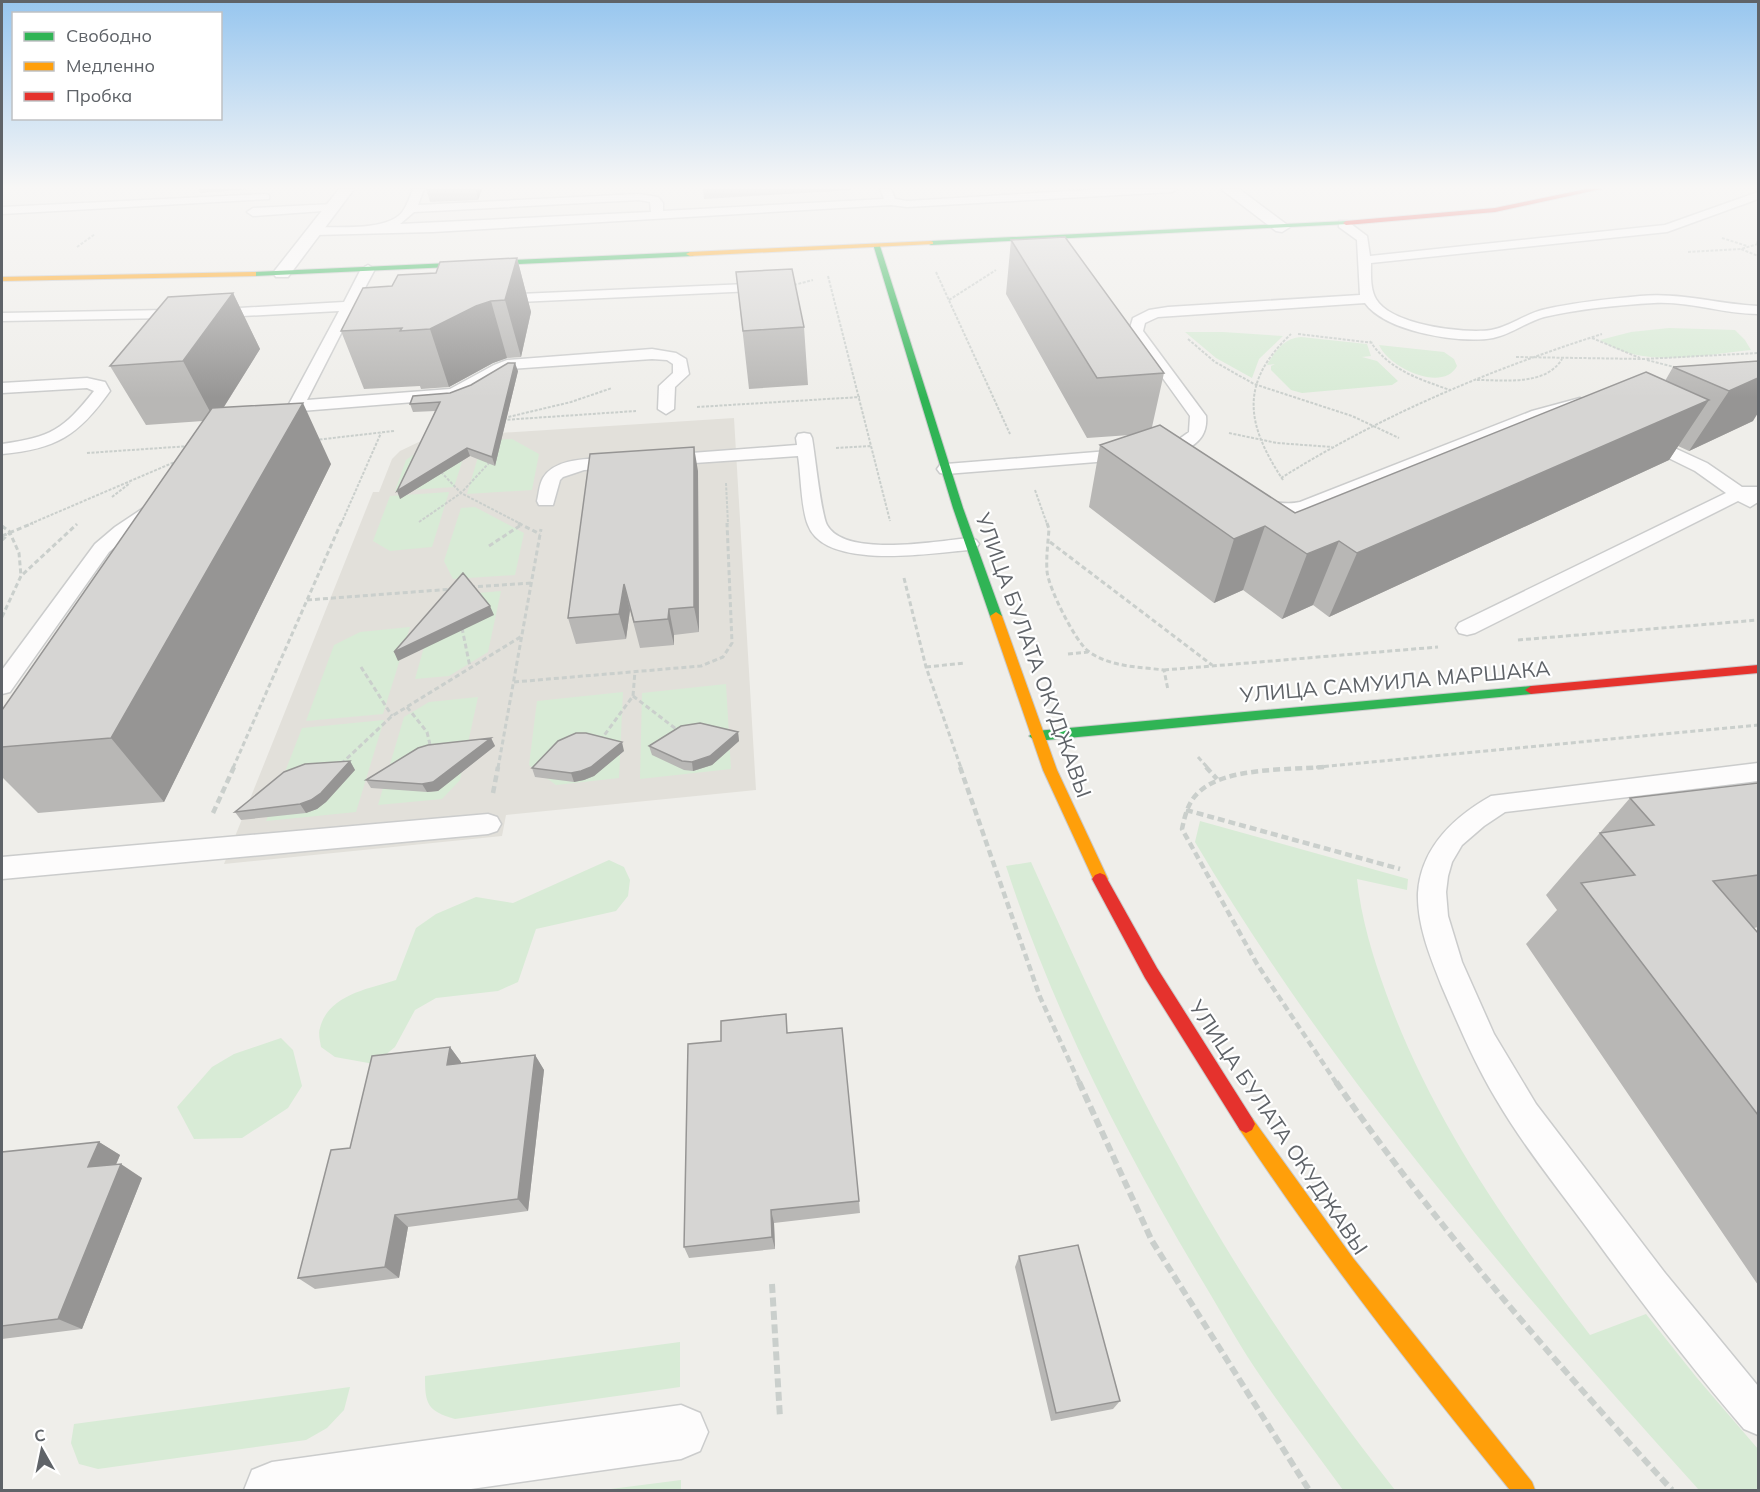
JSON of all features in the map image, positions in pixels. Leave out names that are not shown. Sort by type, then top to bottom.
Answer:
[{"type":"street","points":[[282,273],[293,259]]},
{"type":"street","points":[[2,279],[282,273],[597,259]]},
{"type":"street","name":"УЛИЦА БУЛАТА ОКУДЖАВЫ","points":[[880,259],[969,544],[1036,736],[1082,842],[1112,901],[1172,1006],[1241,1116],[1372,1298],[1524,1491]]},
{"type":"street","name":"УЛИЦА САМУИЛА МАРШАКА","points":[[1036,736],[1758,669]]},
{"type":"street","points":[[272,1491],[681,1432]]},
{"type":"lane","points":[[1378,259],[1365,260],[1368,299],[1375,308],[1412,326],[1463,335],[1491,334],[1512,329],[1544,313],[1655,299],[1679,300],[1721,308],[1758,310]]},
{"type":"lane","points":[[254,443],[282,421],[296,406],[368,269]]},
{"type":"lane","points":[[485,299],[788,286]]},
{"type":"lane","points":[[946,469],[1170,450],[1190,442],[1198,432],[1200,424],[1198,416],[1136,331],[1138,321],[1154,313],[1368,299]]},
{"type":"lane","points":[[2,317],[142,312],[223,313],[405,303]]},
{"type":"lane","points":[[296,406],[453,394],[472,387],[496,369],[523,362],[652,354],[670,356],[681,362],[681,374],[667,386],[666,409]]},
{"type":"lane","points":[[2,388],[87,383],[99,385],[102,391],[73,427],[64,434],[40,444],[2,449]]},
{"type":"lane","points":[[1245,500],[1271,510],[1305,507],[1538,414],[1571,405],[1592,408]]},
{"type":"lane","points":[[1631,433],[1749,492],[1758,508]]},
{"type":"lane","points":[[546,501],[553,476],[560,471],[579,466],[725,456],[805,444],[817,525],[825,535],[838,543],[861,550],[969,544]]},
{"type":"lane","points":[[1170,450],[1188,463]]},
{"type":"lane","points":[[1467,628],[1749,492]]},
{"type":"lane","points":[[2,686],[102,548],[122,531],[169,499]]},
{"type":"lane","points":[[1758,772],[1500,803],[1474,817],[1457,832],[1443,854],[1434,878],[1432,893],[1434,921],[1446,961],[1473,1025],[1516,1102],[1662,1299],[1758,1415]]},
{"type":"lane","points":[[2,868],[488,824]]},
{"type":"path","points":[[932,264],[1047,519],[1050,542],[1046,564],[1050,584],[1074,637],[1089,652],[1124,665],[1164,670],[1169,694]]},
{"type":"path","points":[[949,300],[1004,265]]},
{"type":"path","points":[[788,286],[825,274],[831,280],[926,667],[1040,997],[1147,1230],[1309,1491]]},
{"type":"path","points":[[1334,301],[1360,324],[1378,353],[1392,365],[1409,375],[1450,390]]},
{"type":"path","points":[[1544,313],[1624,353],[1686,370]]},
{"type":"path","points":[[1292,333],[1272,352],[1261,368],[1254,384],[1253,411],[1260,440],[1268,458],[1305,507]]},
{"type":"path","points":[[1245,500],[1372,425],[1527,358],[1606,333]]},
{"type":"path","points":[[1183,334],[1215,362],[1254,384],[1372,425],[1435,455]]},
{"type":"path","points":[[498,419],[548,409],[598,393],[628,381],[670,356]]},
{"type":"path","points":[[1474,380],[1542,375],[1552,372],[1561,365],[1562,359]]},
{"type":"path","points":[[1200,424],[1260,440],[1332,447]]},
{"type":"path","points":[[352,437],[399,430]]},
{"type":"path","points":[[197,850],[381,433]]},
{"type":"path","points":[[80,453],[254,443]]},
{"type":"path","points":[[514,682],[701,666],[714,663],[729,651],[732,643],[725,456]]},
{"type":"path","points":[[2,538],[184,458]]},
{"type":"path","points":[[418,522],[461,494],[489,463]]},
{"type":"path","points":[[441,472],[461,494],[540,534]]},
{"type":"path","points":[[104,502],[135,479]]},
{"type":"path","points":[[488,824],[546,501]]},
{"type":"path","points":[[2,617],[21,576],[53,544],[85,517]]},
{"type":"path","points":[[489,546],[522,525]]},
{"type":"path","points":[[2,526],[10,533],[19,553],[21,576]]},
{"type":"path","points":[[1050,542],[1213,666]]},
{"type":"path","points":[[307,600],[532,583]]},
{"type":"path","points":[[462,628],[470,667]]},
{"type":"path","points":[[337,767],[406,706],[522,636]]},
{"type":"path","points":[[1068,654],[1089,652]]},
{"type":"path","points":[[926,667],[965,663]]},
{"type":"path","points":[[361,667],[392,716]]},
{"type":"path","points":[[598,744],[633,696],[635,671]]},
{"type":"path","points":[[633,696],[683,735]]},
{"type":"path","points":[[406,706],[426,732],[432,753]]},
{"type":"path","points":[[1672,1491],[1610,1424],[1471,1261],[1364,1121],[1269,983],[1223,907],[1182,829],[1186,810],[1202,789],[1217,779],[1236,775],[1758,725]]},
{"type":"path","points":[[1196,754],[1217,779]]},
{"type":"path","points":[[1186,810],[1434,878]]},
{"type":"path","points":[[772,1284],[780,1418]]},
{"type":"shaded area","points":[[734,418],[756,790],[506,815],[502,836],[224,864],[373,492],[379,492],[392,459],[400,451],[423,440],[437,437]]},
{"type":"green space","points":[[1669,328],[1735,330],[1751,350],[1693,357],[1654,357],[1617,349],[1600,340],[1631,332]]},
{"type":"green space","points":[[1185,332],[1283,336],[1259,359],[1252,378],[1216,358]]},
{"type":"green space","points":[[1301,337],[1367,344],[1371,356],[1362,357],[1377,361],[1398,381],[1392,385],[1302,393],[1291,390],[1271,370],[1271,366],[1275,364],[1267,365],[1285,343]]},
{"type":"green space","points":[[1379,345],[1444,352],[1454,359],[1457,366],[1450,374],[1440,377],[1416,374],[1393,362]]},
{"type":"green space","points":[[512,439],[539,454],[532,490],[467,494],[481,447],[490,440]]},
{"type":"green space","points":[[468,443],[454,487],[395,491],[406,460],[426,446]]},
{"type":"green space","points":[[449,492],[432,547],[390,551],[373,541],[390,496]]},
{"type":"green space","points":[[475,507],[524,533],[515,575],[453,579],[444,561],[461,508]]},
{"type":"green space","points":[[501,591],[488,652],[449,676],[415,679],[433,615],[456,595]]},
{"type":"green space","points":[[410,627],[383,714],[306,721],[334,645],[360,632]]},
{"type":"green space","points":[[726,684],[731,769],[640,779],[642,693]]},
{"type":"green space","points":[[623,692],[619,778],[556,785],[529,765],[537,701]]},
{"type":"green space","points":[[478,697],[460,780],[442,799],[378,805],[404,717],[429,702]]},
{"type":"green space","points":[[384,720],[356,812],[266,821],[302,728]]},
{"type":"green space","points":[[1200,821],[1408,879],[1407,890],[1357,879],[1361,908],[1386,993],[1405,1040],[1449,1129],[1530,1255],[1590,1335],[1646,1314],[1758,1449],[1758,1490],[1699,1490],[1496,1258],[1367,1097],[1249,930],[1195,842]]},
{"type":"green space","points":[[609,860],[624,867],[630,880],[628,896],[616,911],[536,929],[518,982],[498,991],[436,998],[415,1010],[395,1047],[374,1064],[335,1057],[321,1047],[319,1030],[324,1017],[331,1008],[350,995],[396,980],[416,928],[436,914],[476,897],[513,903]]},
{"type":"green space","points":[[1031,862],[1117,1048],[1198,1201],[1277,1328],[1335,1411],[1395,1490],[1343,1490],[1254,1366],[1176,1237],[1094,1082],[1046,976],[1006,866]]},
{"type":"green space","points":[[281,1038],[293,1050],[302,1086],[288,1108],[242,1138],[194,1139],[177,1107],[212,1067],[234,1054]]},
{"type":"green space","points":[[680,1342],[680,1387],[455,1419],[438,1413],[427,1400],[425,1376]]},
{"type":"green space","points":[[350,1387],[344,1410],[327,1428],[306,1440],[98,1469],[79,1464],[71,1443],[74,1424]]},
{"type":"green space","points":[[681,1480],[681,1490],[603,1490]]},
{"type":"building","points":[[517,259],[505,300],[491,301],[476,306],[430,329],[341,331],[363,288],[392,286],[398,275],[436,273],[440,262]]},
{"type":"building","points":[[1023,259],[1081,259],[1164,373],[1097,378]]},
{"type":"building","points":[[792,269],[804,327],[743,331],[736,272]]},
{"type":"building","points":[[233,293],[183,361],[110,366],[168,297]]},
{"type":"building","points":[[1758,361],[1758,378],[1729,391],[1673,367]]},
{"type":"building","points":[[508,363],[515,363],[492,457],[467,448],[397,491],[440,402],[410,404],[413,396],[450,393],[471,385]]},
{"type":"building","points":[[1646,372],[1709,400],[1357,553],[1339,541],[1307,554],[1265,526],[1234,539],[1100,445],[1160,425],[1295,513]]},
{"type":"building","points":[[303,403],[111,738],[2,747],[2,710],[212,408]]},
{"type":"building","points":[[694,447],[694,607],[669,609],[668,619],[634,622],[624,584],[619,614],[568,618],[590,454]]},
{"type":"building","points":[[463,573],[490,606],[394,652]]},
{"type":"building","points":[[700,723],[738,732],[710,756],[692,762],[682,761],[649,746],[681,726]]},
{"type":"building","points":[[576,733],[586,733],[622,742],[591,767],[581,771],[571,773],[532,768],[558,741]]},
{"type":"building","points":[[491,738],[433,782],[422,784],[366,780],[418,748]]},
{"type":"building","points":[[350,761],[321,793],[311,800],[300,804],[235,812],[284,772],[305,764]]},
{"type":"building","points":[[1758,783],[1758,875],[1713,881],[1758,933],[1758,1115],[1581,883],[1635,875],[1600,833],[1654,825],[1630,798]]},
{"type":"building","points":[[786,1014],[787,1033],[842,1028],[859,1201],[771,1210],[772,1237],[684,1247],[688,1044],[721,1041],[721,1021]]},
{"type":"building","points":[[450,1047],[447,1065],[535,1055],[518,1199],[395,1215],[385,1267],[298,1278],[331,1150],[350,1148],[372,1056]]},
{"type":"building","points":[[99,1142],[88,1167],[121,1164],[58,1319],[2,1326],[2,1152]]},
{"type":"building","points":[[1078,1245],[1120,1401],[1056,1413],[1019,1256]]},
{"type":"traffic: fast","points":[[253,274],[589,259]]},
{"type":"traffic: fast","points":[[880,259],[958,508],[996,616]]},
{"type":"traffic: fast","points":[[1036,736],[1531,690]]},
{"type":"traffic: slow","points":[[2,279],[253,274]]},
{"type":"traffic: slow","points":[[996,616],[1050,770],[1100,879]]},
{"type":"traffic: slow","points":[[1246,1124],[1346,1265],[1524,1490]]},
{"type":"traffic: jam","points":[[1531,690],[1758,669]]},
{"type":"traffic: jam","points":[[1100,879],[1151,973],[1246,1124]]}]
